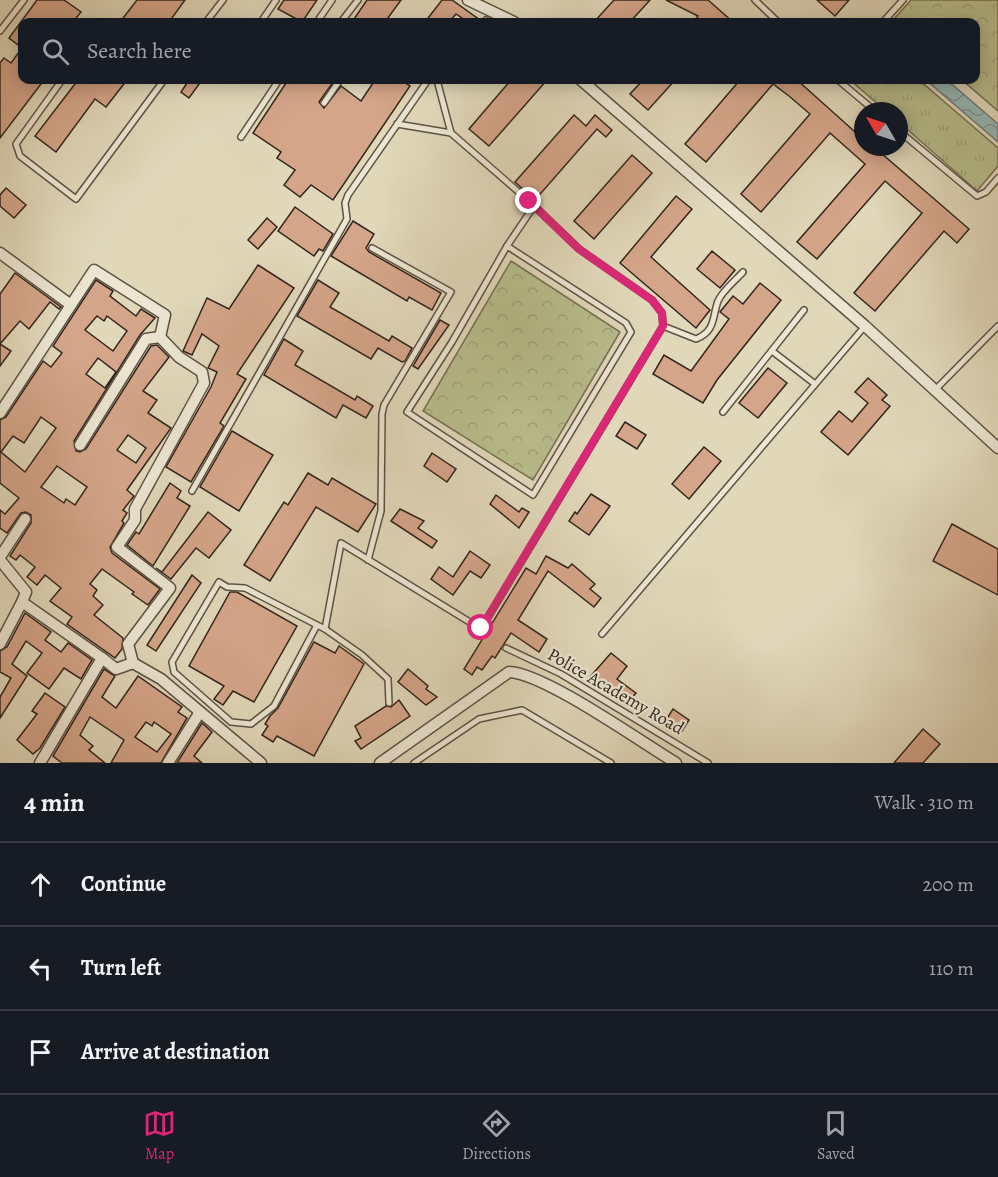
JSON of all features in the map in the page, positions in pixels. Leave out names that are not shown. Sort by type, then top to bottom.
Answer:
[{"type":"street","points":[[468,0],[506,18]]},
{"type":"street","points":[[586,84],[865,326],[998,448]]},
{"type":"street","points":[[0,253],[71,304]]},
{"type":"street","points":[[0,412],[94,270],[165,315],[160,337]]},
{"type":"street","points":[[80,445],[146,339],[160,337]]},
{"type":"street","points":[[160,337],[179,357],[202,372],[204,383],[135,509],[135,520],[117,547],[170,588],[128,644],[133,663],[161,679],[261,763]]},
{"type":"street","points":[[0,644],[26,592],[0,559],[25,519]]},
{"type":"street","points":[[22,602],[116,669],[133,663]]},
{"type":"street","points":[[40,763],[102,658]]},
{"type":"street","points":[[380,763],[509,672],[520,673],[552,687],[676,763]]},
{"type":"street","points":[[168,763],[200,712]]},
{"type":"lane","points":[[0,31],[24,0]]},
{"type":"lane","points":[[209,18],[222,0]]},
{"type":"lane","points":[[264,18],[276,0]]},
{"type":"lane","points":[[320,18],[332,0]]},
{"type":"lane","points":[[344,18],[358,0]]},
{"type":"lane","points":[[755,0],[774,18]]},
{"type":"lane","points":[[887,18],[903,0]]},
{"type":"lane","points":[[59,84],[16,144],[20,156],[76,199],[161,84]]},
{"type":"lane","points":[[241,137],[276,84]]},
{"type":"lane","points":[[324,103],[337,84]]},
{"type":"lane","points":[[192,491],[347,219],[345,203],[348,195],[425,84]]},
{"type":"lane","points":[[438,84],[451,133]]},
{"type":"lane","points":[[842,84],[864,102]]},
{"type":"lane","points":[[325,629],[337,552],[341,543],[481,628],[663,326],[662,313],[652,300],[579,249],[451,133],[397,124]]},
{"type":"lane","points":[[908,139],[976,196],[986,192],[998,178]]},
{"type":"lane","points":[[507,246],[626,322],[631,332],[534,495],[406,412],[452,342],[507,246],[534,206]]},
{"type":"lane","points":[[369,560],[381,511],[384,405],[451,292],[372,248]]},
{"type":"lane","points":[[663,326],[696,339],[703,336],[715,319],[718,299],[743,272]]},
{"type":"lane","points":[[723,412],[804,310]]},
{"type":"lane","points":[[602,634],[865,326]]},
{"type":"lane","points":[[934,391],[998,326]]},
{"type":"lane","points":[[772,351],[815,384]]},
{"type":"lane","points":[[317,625],[274,706],[251,724],[231,722],[174,672],[172,662],[219,582],[227,586],[245,588],[325,629],[362,655],[388,679],[389,703]]},
{"type":"lane","name":"Police Academy Road","points":[[506,648],[561,674],[708,763]]},
{"type":"lane","points":[[414,763],[479,719],[522,710],[611,763]]},
{"type":"green space","points":[[911,0],[998,0],[998,111],[967,84],[980,84],[980,18],[895,18]]},
{"type":"green space","points":[[855,84],[924,84],[998,148],[998,166],[977,191],[908,130],[908,102],[876,102]]},
{"type":"green space","points":[[511,261],[620,332],[533,480],[423,411]]},
{"type":"water","points":[[931,84],[952,84],[998,124],[998,142]]},
{"type":"building","points":[[37,0],[64,0],[81,12],[76,18],[24,18]]},
{"type":"building","points":[[137,0],[185,0],[172,18],[123,18]]},
{"type":"building","points":[[284,0],[317,0],[305,18],[295,18],[278,9]]},
{"type":"building","points":[[367,0],[401,0],[388,18],[355,18]]},
{"type":"building","points":[[442,0],[452,0],[477,18],[462,18],[456,14],[452,18],[428,18]]},
{"type":"building","points":[[614,0],[650,0],[634,18],[598,18]]},
{"type":"building","points":[[666,0],[708,0],[728,18],[696,18],[698,16]]},
{"type":"building","points":[[817,0],[849,0],[835,16]]},
{"type":"building","points":[[18,26],[18,45],[9,38]]},
{"type":"building","points":[[18,53],[18,84],[41,84],[0,138],[0,63],[4,58],[11,63]]},
{"type":"building","points":[[75,84],[124,84],[106,107],[95,99],[56,152],[35,136]]},
{"type":"building","points":[[186,84],[199,84],[189,98],[181,92]]},
{"type":"building","points":[[285,84],[332,84],[319,102],[324,108],[341,86],[361,101],[372,84],[407,84],[410,86],[333,200],[311,185],[300,197],[284,185],[295,170],[277,158],[281,152],[253,133]]},
{"type":"building","points":[[508,84],[543,84],[489,146],[469,129]]},
{"type":"building","points":[[639,84],[671,84],[648,110],[630,94]]},
{"type":"building","points":[[737,84],[773,84],[706,162],[685,144]]},
{"type":"building","points":[[773,84],[801,84],[854,131],[854,154],[830,133],[761,212],[741,194],[810,114]]},
{"type":"building","points":[[574,115],[586,126],[595,115],[612,130],[606,137],[597,129],[535,200],[515,182]]},
{"type":"building","points":[[632,155],[652,173],[594,239],[574,221]]},
{"type":"building","points":[[856,156],[884,156],[969,229],[957,243],[944,231],[875,311],[854,293],[922,213],[885,181],[817,259],[797,242],[865,164]]},
{"type":"building","points":[[6,188],[26,205],[14,218],[0,206],[0,195]]},
{"type":"building","points":[[676,196],[692,209],[651,257],[710,310],[696,328],[620,263]]},
{"type":"building","points":[[295,207],[333,234],[323,251],[319,249],[314,256],[278,231]]},
{"type":"building","points":[[267,218],[277,227],[258,249],[248,240]]},
{"type":"building","points":[[353,221],[374,234],[366,248],[369,252],[441,293],[432,310],[409,297],[407,301],[331,256]]},
{"type":"building","points":[[712,251],[735,270],[720,288],[697,269]]},
{"type":"building","points":[[258,265],[294,288],[237,374],[246,379],[220,423],[224,426],[191,482],[166,467],[211,387],[217,372],[208,368],[219,346],[202,334],[192,355],[183,351],[207,298],[229,309]]},
{"type":"building","points":[[15,273],[61,307],[59,309],[50,302],[29,329],[20,321],[0,344],[0,294]]},
{"type":"building","points":[[96,280],[113,291],[110,296],[136,316],[141,309],[155,318],[140,335],[74,441],[76,451],[80,452],[86,449],[151,346],[157,345],[169,357],[143,391],[157,400],[148,413],[171,428],[127,490],[134,496],[123,510],[127,513],[122,521],[124,523],[110,547],[112,553],[160,589],[148,605],[102,569],[90,584],[97,590],[93,596],[103,605],[94,615],[123,638],[122,649],[115,658],[67,624],[72,617],[50,601],[61,588],[45,575],[37,585],[27,577],[35,567],[20,555],[16,560],[10,556],[31,523],[31,515],[26,512],[21,513],[7,533],[0,528],[0,510],[5,514],[19,498],[0,483],[0,420],[6,417],[43,361],[51,367],[62,353],[53,346]],"holes":[[[97,316],[104,321],[107,316],[127,331],[113,351],[85,330]],[[98,358],[116,372],[105,388],[86,374]],[[41,417],[56,428],[25,472],[1,452],[13,436],[24,443]],[[128,435],[146,448],[136,463],[117,450]],[[57,466],[87,487],[75,505],[66,499],[64,503],[41,487]]]},
{"type":"building","points":[[318,280],[339,293],[330,307],[389,341],[392,336],[412,348],[405,361],[402,362],[378,348],[371,359],[297,316]]},
{"type":"building","points":[[760,283],[781,300],[717,380],[703,403],[653,374],[664,355],[691,371],[729,319],[720,312],[733,296],[743,304]]},
{"type":"building","points":[[440,320],[449,325],[418,369],[413,366]]},
{"type":"building","points":[[284,339],[303,351],[295,365],[355,400],[357,396],[373,406],[366,418],[343,405],[336,418],[264,375]]},
{"type":"building","points":[[0,344],[11,351],[0,366]]},
{"type":"building","points":[[768,368],[787,383],[758,418],[739,403]]},
{"type":"building","points":[[868,378],[887,395],[882,400],[890,406],[848,455],[821,432],[839,411],[852,422],[868,403],[855,392]]},
{"type":"building","points":[[625,422],[646,435],[637,449],[616,436]]},
{"type":"building","points":[[232,431],[273,455],[239,511],[200,487]]},
{"type":"building","points":[[704,447],[721,461],[689,499],[672,484]]},
{"type":"building","points":[[432,453],[456,469],[447,482],[424,466]]},
{"type":"building","points":[[308,473],[328,485],[332,478],[376,504],[358,532],[316,507],[270,581],[244,565],[284,502],[288,505]]},
{"type":"building","points":[[170,483],[181,491],[177,498],[190,506],[153,566],[127,545],[136,532],[139,534]]},
{"type":"building","points":[[591,494],[610,506],[589,535],[569,521]]},
{"type":"building","points":[[496,495],[519,512],[522,508],[529,512],[519,528],[490,504]]},
{"type":"building","points":[[400,509],[424,521],[418,528],[437,541],[432,548],[391,521]]},
{"type":"building","points":[[208,512],[231,530],[209,558],[196,548],[171,579],[156,568],[162,572]]},
{"type":"building","points":[[952,524],[998,549],[998,595],[933,561]]},
{"type":"building","points":[[470,551],[490,565],[481,578],[470,571],[453,595],[431,579],[439,567],[453,577]]},
{"type":"building","points":[[546,556],[568,568],[572,564],[595,584],[590,589],[601,598],[594,607],[548,571],[518,620],[547,639],[539,652],[511,633],[495,658],[492,656],[482,670],[477,667],[472,675],[464,669],[526,568],[536,574]]},
{"type":"building","points":[[192,575],[201,583],[156,651],[147,645]]},
{"type":"building","points":[[230,592],[237,592],[297,626],[254,702],[233,691],[223,705],[214,699],[224,686],[189,666]]},
{"type":"building","points":[[25,613],[51,632],[45,640],[61,652],[68,643],[92,660],[81,679],[64,668],[49,689],[27,673],[42,653],[26,641],[12,664],[27,676],[0,718],[0,697],[11,678],[0,672],[0,651],[7,647]]},
{"type":"building","points":[[314,642],[335,653],[339,646],[364,664],[314,756],[277,736],[273,742],[262,735],[268,726],[265,724],[278,708]]},
{"type":"building","points":[[611,653],[627,666],[617,679],[636,693],[630,700],[616,689],[615,691],[607,685],[604,688],[590,677]]},
{"type":"building","points":[[104,669],[115,676],[102,697],[116,708],[138,676],[182,707],[178,712],[187,718],[161,763],[111,763],[124,740],[90,717],[80,735],[93,746],[89,750],[105,763],[62,763],[53,756]],"holes":[[[146,722],[152,726],[154,722],[171,734],[157,752],[135,737]]]},
{"type":"building","points":[[408,669],[428,686],[426,689],[437,697],[426,705],[398,682]]},
{"type":"building","points":[[45,693],[65,707],[40,748],[33,754],[17,740],[37,714],[32,711]]},
{"type":"building","points":[[399,700],[410,716],[361,749],[355,741],[361,738],[355,726],[386,706],[391,707]]},
{"type":"building","points":[[673,709],[689,720],[682,731],[666,720]]},
{"type":"building","points":[[202,723],[212,732],[194,756],[202,763],[177,763]]},
{"type":"building","points":[[923,729],[940,744],[923,763],[894,763]]},
{"type":"route","points":[[481,628],[663,326],[662,313],[652,300],[579,249],[529,201]]}]
